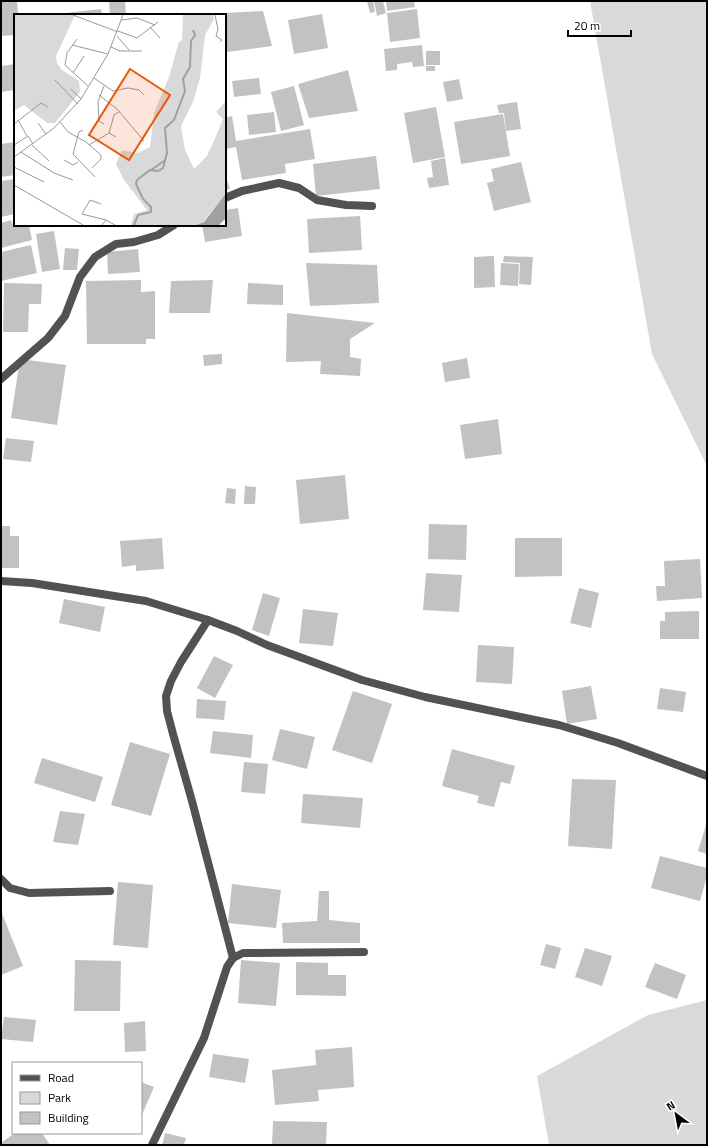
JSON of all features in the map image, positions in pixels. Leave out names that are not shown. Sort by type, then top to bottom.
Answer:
[{"type":"street","points":[[226,198],[242,191],[279,183],[299,188],[317,200],[346,206],[372,206]]},
{"type":"street","points":[[1,379],[48,338],[65,316],[80,277],[95,256],[116,244],[134,242],[158,235],[172,226]]},
{"type":"street","points":[[1,581],[32,582],[146,602],[208,620],[267,645],[362,680],[425,697],[559,725],[618,743],[707,776]]},
{"type":"street","points":[[208,620],[181,662],[171,681],[166,696],[173,734],[233,958]]},
{"type":"street","points":[[1,880],[10,888],[29,893],[110,891]]},
{"type":"street","points":[[152,1145],[204,1038],[227,967],[233,958],[243,952],[364,952]]},
{"type":"green space","points":[[590,1],[707,1],[707,466],[652,354]]},
{"type":"green space","points":[[707,1000],[707,1145],[549,1145],[537,1076],[648,1015]]},
{"type":"building","points":[[1,1],[17,1],[18,14],[14,14],[14,35],[1,36]]},
{"type":"building","points":[[109,1],[125,1],[126,14],[110,14]]},
{"type":"building","points":[[367,1],[373,1],[375,12],[370,13]]},
{"type":"building","points":[[374,1],[383,1],[386,13],[377,16]]},
{"type":"building","points":[[386,1],[414,1],[415,7],[387,11]]},
{"type":"building","points":[[101,9],[102,14],[57,14]]},
{"type":"building","points":[[417,9],[420,38],[390,42],[387,13]]},
{"type":"building","points":[[263,11],[272,46],[227,52],[225,13]]},
{"type":"building","points":[[322,14],[328,48],[294,54],[288,20]]},
{"type":"building","points":[[422,45],[424,66],[413,67],[412,62],[397,64],[397,70],[386,71],[384,49]]},
{"type":"building","points":[[426,51],[440,51],[440,65],[426,65]]},
{"type":"building","points":[[14,64],[14,90],[1,92],[1,66]]},
{"type":"building","points":[[426,66],[435,66],[435,71],[426,71]]},
{"type":"building","points":[[348,70],[358,111],[309,118],[298,84]]},
{"type":"building","points":[[259,78],[261,94],[234,97],[232,81]]},
{"type":"building","points":[[459,79],[463,99],[447,102],[443,82]]},
{"type":"building","points":[[294,86],[304,125],[281,131],[271,92]]},
{"type":"building","points":[[517,102],[521,129],[506,131],[504,113],[499,113],[497,105]]},
{"type":"building","points":[[436,107],[445,157],[413,163],[404,113]]},
{"type":"building","points":[[274,112],[276,132],[249,135],[247,115]]},
{"type":"building","points":[[503,114],[510,156],[461,164],[454,122]]},
{"type":"building","points":[[232,116],[236,141],[310,129],[315,159],[285,164],[286,173],[242,180],[236,147],[226,149],[226,118]]},
{"type":"building","points":[[14,142],[14,175],[1,177],[1,144]]},
{"type":"building","points":[[376,156],[380,189],[316,196],[313,164]]},
{"type":"building","points":[[445,158],[449,185],[429,188],[427,178],[433,177],[431,161]]},
{"type":"building","points":[[521,162],[531,202],[494,211],[487,183],[494,181],[491,169]]},
{"type":"building","points":[[226,177],[230,189],[226,190]]},
{"type":"building","points":[[14,179],[14,214],[1,217],[1,181]]},
{"type":"building","points":[[238,208],[242,236],[205,242],[202,226],[226,226],[226,210]]},
{"type":"building","points":[[360,216],[362,250],[309,253],[307,219]]},
{"type":"building","points":[[11,220],[14,226],[29,226],[32,240],[1,248],[1,223]]},
{"type":"building","points":[[54,231],[60,269],[42,272],[36,234]]},
{"type":"building","points":[[31,245],[37,273],[1,281],[1,252]]},
{"type":"building","points":[[65,248],[79,249],[77,270],[63,270]]},
{"type":"building","points":[[138,249],[140,272],[108,274],[107,252]]},
{"type":"building","points":[[494,256],[495,287],[474,288],[474,257]]},
{"type":"building","points":[[504,256],[533,257],[531,285],[519,284],[520,263],[503,262]]},
{"type":"building","points":[[306,263],[377,265],[379,303],[310,306]]},
{"type":"building","points":[[501,263],[519,264],[518,286],[500,285]]},
{"type":"building","points":[[141,280],[141,292],[155,291],[155,339],[146,339],[146,344],[87,344],[86,281]]},
{"type":"building","points":[[213,280],[210,313],[169,313],[171,281]]},
{"type":"building","points":[[4,283],[42,284],[41,304],[29,304],[28,332],[3,332]]},
{"type":"building","points":[[248,283],[283,285],[283,305],[247,304]]},
{"type":"building","points":[[287,313],[375,323],[350,339],[350,357],[361,359],[360,376],[320,374],[321,361],[286,362]]},
{"type":"building","points":[[222,354],[222,364],[204,366],[203,355]]},
{"type":"building","points":[[467,358],[470,378],[445,382],[442,363]]},
{"type":"building","points":[[20,359],[66,365],[57,425],[11,418]]},
{"type":"building","points":[[498,419],[502,454],[465,459],[460,425]]},
{"type":"building","points":[[6,438],[34,441],[31,462],[3,459]]},
{"type":"building","points":[[345,475],[349,519],[300,524],[296,480]]},
{"type":"building","points":[[245,486],[256,487],[255,504],[244,504]]},
{"type":"building","points":[[227,488],[236,489],[235,504],[225,503]]},
{"type":"building","points":[[429,524],[467,525],[466,560],[428,559]]},
{"type":"building","points":[[1,526],[10,526],[10,536],[19,536],[19,568],[1,568]]},
{"type":"building","points":[[162,538],[164,569],[136,571],[136,565],[122,567],[120,541]]},
{"type":"building","points":[[515,538],[562,538],[562,576],[515,577]]},
{"type":"building","points":[[700,559],[702,598],[657,601],[656,586],[665,586],[664,561]]},
{"type":"building","points":[[426,573],[462,575],[459,612],[423,610]]},
{"type":"building","points":[[579,588],[599,593],[591,628],[570,623]]},
{"type":"building","points":[[263,593],[280,598],[269,636],[252,630]]},
{"type":"building","points":[[64,599],[105,607],[100,632],[59,623]]},
{"type":"building","points":[[303,609],[338,613],[333,646],[299,643]]},
{"type":"building","points":[[699,611],[699,639],[660,639],[660,621],[665,621],[665,612]]},
{"type":"building","points":[[478,645],[514,647],[512,684],[476,682]]},
{"type":"building","points":[[214,656],[233,665],[215,698],[197,688]]},
{"type":"building","points":[[591,686],[597,719],[567,724],[562,691]]},
{"type":"building","points":[[660,688],[686,692],[683,712],[657,709]]},
{"type":"building","points":[[353,691],[392,704],[372,763],[332,750]]},
{"type":"building","points":[[197,699],[226,701],[224,720],[196,718]]},
{"type":"building","points":[[280,729],[315,737],[307,769],[272,760]]},
{"type":"building","points":[[213,731],[253,735],[251,758],[210,753]]},
{"type":"building","points":[[130,742],[170,754],[151,816],[111,805]]},
{"type":"building","points":[[452,749],[515,766],[510,784],[501,782],[494,807],[477,803],[479,796],[442,786]]},
{"type":"building","points":[[42,758],[103,777],[95,802],[34,783]]},
{"type":"building","points":[[244,762],[268,764],[265,794],[241,792]]},
{"type":"building","points":[[572,779],[616,780],[612,849],[568,846]]},
{"type":"building","points":[[303,794],[363,798],[360,828],[301,823]]},
{"type":"building","points":[[60,811],[85,814],[78,845],[53,842]]},
{"type":"building","points":[[707,822],[707,854],[698,851]]},
{"type":"building","points":[[660,856],[707,868],[707,876],[700,901],[651,888]]},
{"type":"building","points":[[118,882],[153,885],[148,948],[113,945]]},
{"type":"building","points":[[232,884],[281,890],[276,928],[228,923]]},
{"type":"building","points":[[319,891],[329,891],[329,920],[360,923],[360,943],[283,943],[282,923],[317,921]]},
{"type":"building","points":[[1,911],[23,966],[1,975]]},
{"type":"building","points":[[546,944],[561,948],[555,969],[540,965]]},
{"type":"building","points":[[585,948],[612,956],[602,986],[575,977]]},
{"type":"building","points":[[75,960],[121,961],[120,1011],[74,1011]]},
{"type":"building","points":[[241,960],[280,963],[276,1006],[238,1003]]},
{"type":"building","points":[[296,962],[328,963],[328,975],[346,975],[346,996],[296,995]]},
{"type":"building","points":[[655,963],[686,975],[677,999],[645,987]]},
{"type":"building","points":[[4,1017],[36,1020],[33,1042],[1,1039]]},
{"type":"building","points":[[145,1021],[146,1051],[125,1052],[124,1023]]},
{"type":"building","points":[[352,1047],[354,1087],[318,1090],[319,1101],[275,1105],[272,1070],[316,1065],[317,1076],[315,1050]]},
{"type":"building","points":[[213,1054],[249,1059],[245,1083],[209,1077]]},
{"type":"building","points":[[142,1082],[154,1087],[142,1115]]},
{"type":"building","points":[[273,1121],[327,1122],[326,1145],[272,1145]]},
{"type":"building","points":[[165,1133],[186,1138],[184,1145],[162,1145]]},
{"type":"building","points":[[14,1134],[43,1134],[50,1145],[1,1145],[1,1143]]}]
